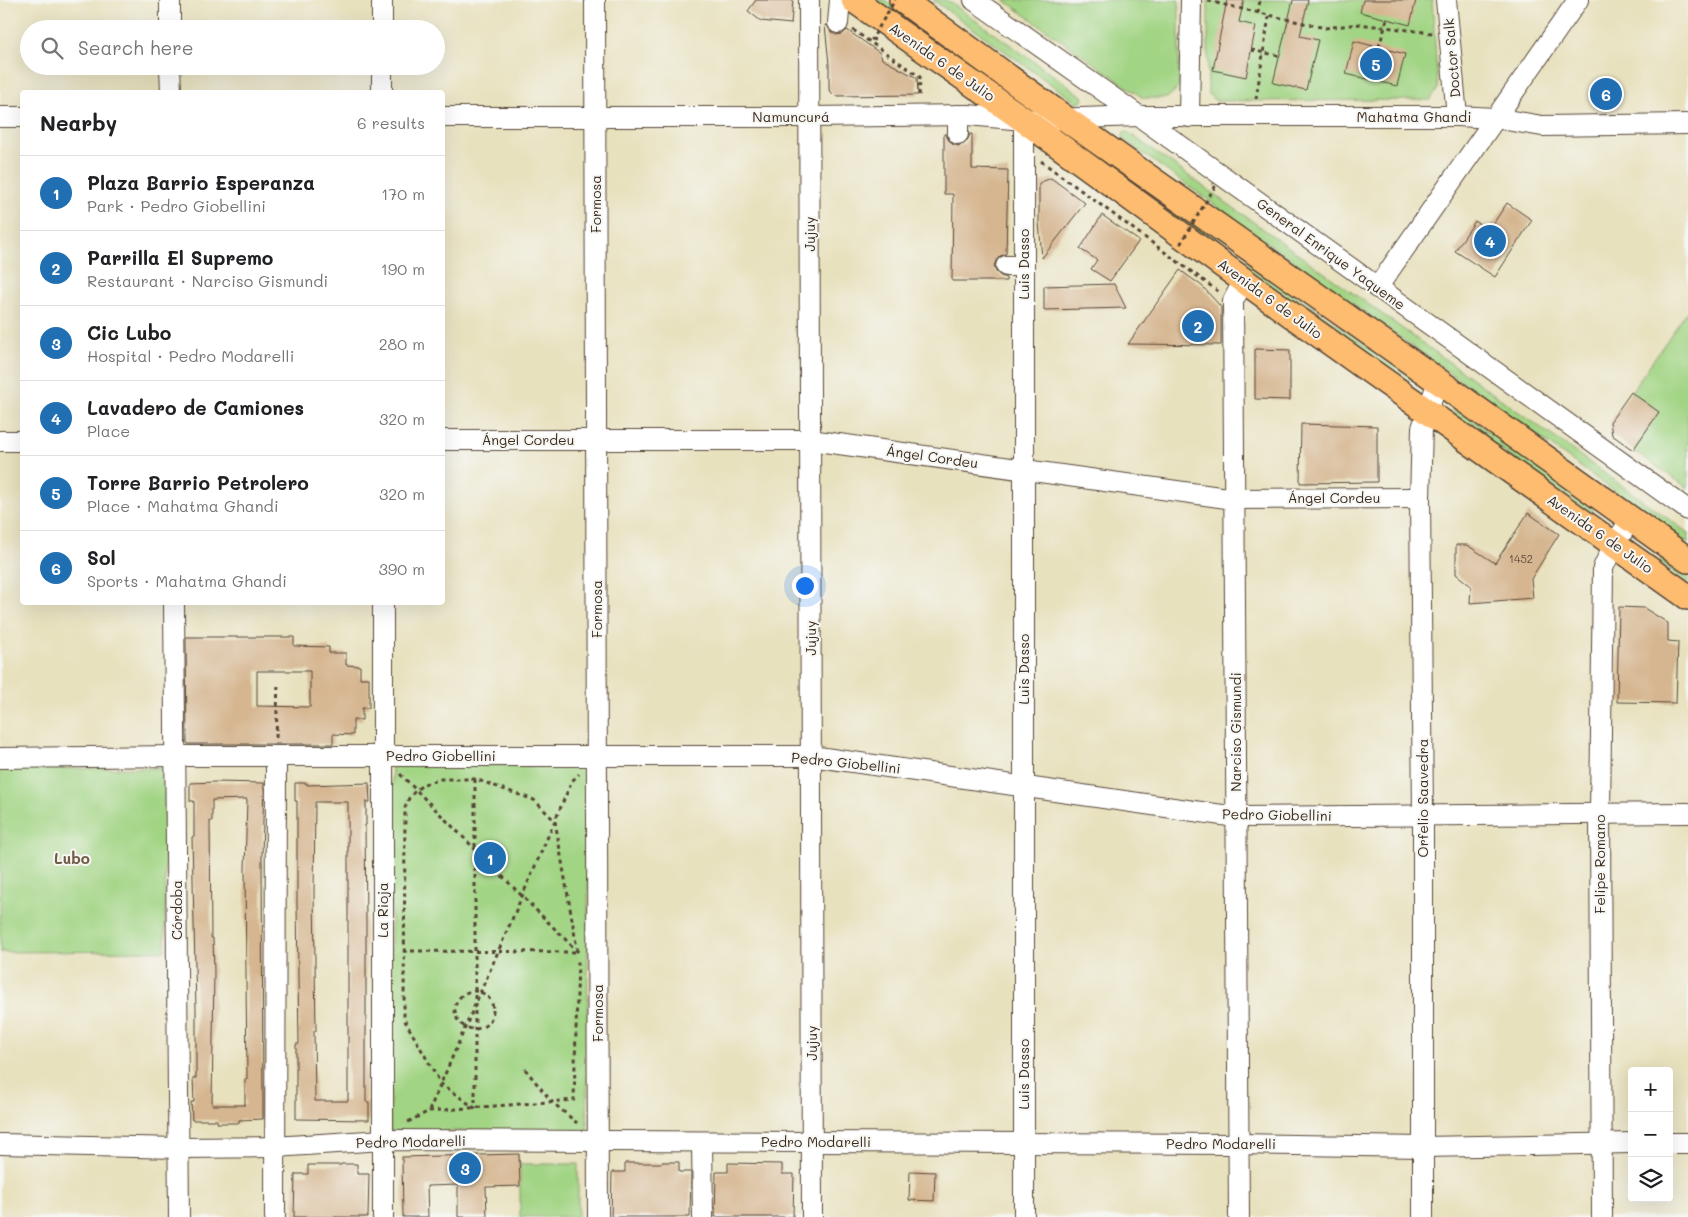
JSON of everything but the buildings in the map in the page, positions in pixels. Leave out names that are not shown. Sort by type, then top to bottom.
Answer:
[{"type":"main road","name":"Avenida 6 de Julio","points":[[902,0],[1066,119],[1688,560]]},
{"type":"main road","name":"Avenida 6 de Julio","points":[[842,10],[1024,120],[1238,291],[1428,411],[1688,597]]},
{"type":"street","points":[[170,0],[170,20]]},
{"type":"street","points":[[382,0],[382,20]]},
{"type":"street","name":"Formosa","points":[[595,0],[597,756],[588,952],[598,1141],[598,1217]]},
{"type":"street","name":"Jujuy","points":[[809,0],[812,1217]]},
{"type":"street","name":"General Enrique Yaqueme","points":[[974,0],[1139,116],[1688,510]]},
{"type":"street","name":"Doctor Salk","points":[[1446,0],[1457,116]]},
{"type":"street","points":[[1377,288],[1578,0]]},
{"type":"street","points":[[1189,116],[1202,3]]},
{"type":"street","points":[[170,75],[171,90]]},
{"type":"street","points":[[382,75],[382,90]]},
{"type":"street","name":"Namuncurá","points":[[445,117],[810,117],[958,124],[1139,116]]},
{"type":"street","name":"Mahatma Ghandi","points":[[1139,116],[1457,116],[1495,118],[1542,126],[1688,124]]},
{"type":"street","points":[[0,117],[20,117]]},
{"type":"street","name":"Luis Dasso","points":[[1024,120],[1024,149],[1016,181],[1015,237],[1024,470],[1024,1217]]},
{"type":"street","name":"Narciso Gismundi","points":[[1238,291],[1234,499],[1239,1217]]},
{"type":"street","name":"Orfelio Saavedra","points":[[1423,1217],[1423,816],[1420,498],[1422,428],[1438,381]]},
{"type":"street","name":"Ángel Cordeu","points":[[445,440],[810,440],[1234,499],[1420,498]]},
{"type":"street","points":[[0,441],[20,441]]},
{"type":"street","name":"Felipe Romano","points":[[1602,1217],[1600,814],[1604,568],[1614,544],[1631,520]]},
{"type":"street","name":"Córdoba","points":[[174,605],[179,1217]]},
{"type":"street","name":"La Rioja","points":[[382,605],[383,1217]]},
{"type":"street","name":"Pedro Giobellini","points":[[0,758],[176,756],[811,756],[1236,817],[1688,813]]},
{"type":"street","points":[[275,1217],[276,756]]},
{"type":"street","name":"Pedro Modarelli","points":[[0,1144],[178,1148],[274,1147],[383,1140],[1238,1144],[1423,1147],[1628,1143]]},
{"type":"street","points":[[702,1142],[702,1217]]},
{"type":"street","points":[[1673,1143],[1688,1143]]},
{"type":"path","points":[[875,40],[872,39],[895,0]]},
{"type":"path","points":[[1258,13],[1260,0]]},
{"type":"path","points":[[1202,3],[1325,28],[1359,24],[1436,34],[1436,25]]},
{"type":"path","points":[[842,10],[868,41],[920,77],[919,106]]},
{"type":"path","points":[[1256,102],[1270,16]]},
{"type":"path","points":[[1379,47],[1388,19]]},
{"type":"path","points":[[1251,50],[1280,56]]},
{"type":"path","points":[[1024,149],[1238,291]]},
{"type":"path","points":[[1182,244],[1180,243],[1216,185],[1213,183]]},
{"type":"path","points":[[276,756],[278,683]]},
{"type":"path","points":[[383,756],[522,896],[588,952]]},
{"type":"path","points":[[429,1111],[572,781],[597,756]]},
{"type":"path","points":[[475,779],[475,1108]]},
{"type":"path","points":[[383,1140],[390,1131],[429,1111],[475,1108],[574,1100],[588,952],[555,821],[534,800],[475,779],[432,781],[416,790],[409,798],[405,808],[404,1019],[441,1084],[475,1108]]},
{"type":"path","points":[[383,950],[588,952]]},
{"type":"path","points":[[475,990],[481,991],[491,1000],[493,1013],[487,1024],[481,1028],[465,1028],[456,1018],[454,1005],[457,998],[462,994],[475,990]]},
{"type":"path","points":[[524,1069],[552,1102],[598,1141]]},
{"type":"green space","points":[[871,0],[885,0],[903,12],[904,18],[901,20]]},
{"type":"green space","points":[[933,0],[947,0],[1081,95],[1082,101],[1076,102]]},
{"type":"green space","points":[[1004,0],[1179,0],[1179,87],[1167,98],[1143,98]]},
{"type":"green space","points":[[1208,0],[1432,0],[1438,89],[1430,100],[1216,101],[1208,94]]},
{"type":"green space","points":[[1126,132],[1688,533],[1688,544],[1124,140],[1123,134]]},
{"type":"green space","points":[[1086,147],[1411,377],[1411,380],[1405,381],[1084,154],[1083,148]]},
{"type":"green space","points":[[1688,310],[1688,488],[1633,450],[1659,412],[1631,392]]},
{"type":"green space","points":[[1456,408],[1594,507],[1593,510],[1587,511],[1454,416],[1453,410]]},
{"type":"green space","points":[[1663,557],[1688,573],[1688,584],[1660,562]]},
{"type":"green space","points":[[392,765],[589,766],[587,1131],[390,1131]]},
{"type":"green space","points":[[165,768],[165,951],[0,952],[0,769]]},
{"type":"green space","points":[[520,1164],[578,1164],[578,1217],[520,1217]]},
{"type":"place","name":"Torre Barrio Petrolero","points":[[1376,64]]},
{"type":"place","name":"Sol","points":[[1606,94]]},
{"type":"place","name":"Lavadero de Camiones","points":[[1490,241]]},
{"type":"place","name":"Parrilla El Supremo","points":[[1198,326]]},
{"type":"place","name":"Plaza Barrio Esperanza","points":[[490,858]]},
{"type":"place","name":"Cic Lubo","points":[[465,1168]]},
{"type":"district","name":"Lubo","points":[[72,859]]}]
